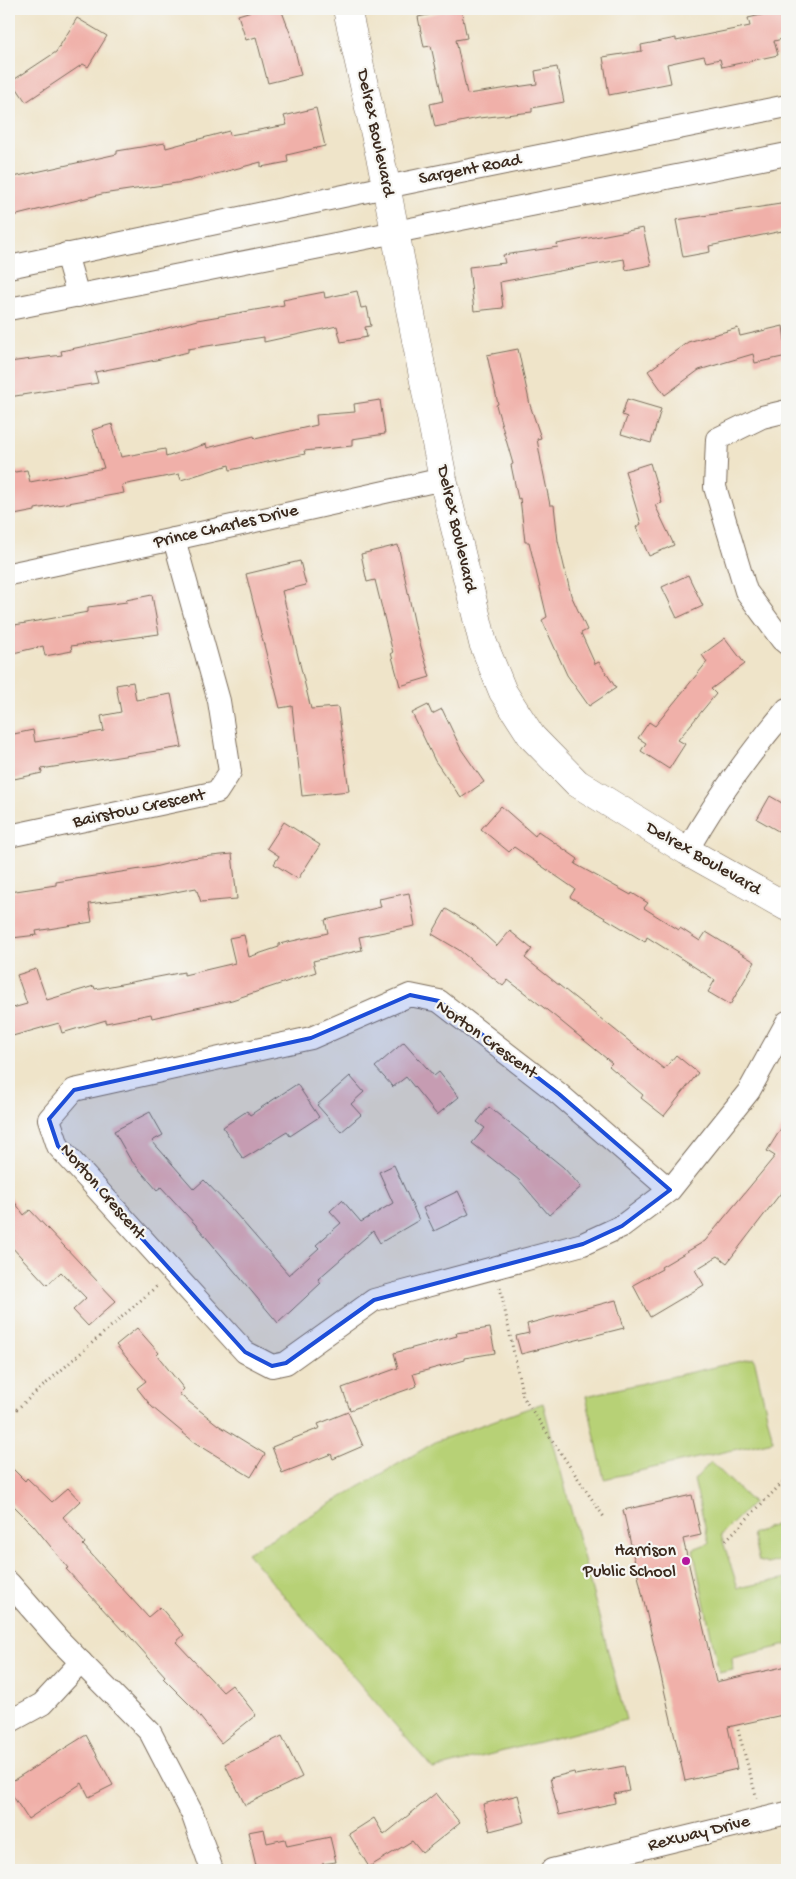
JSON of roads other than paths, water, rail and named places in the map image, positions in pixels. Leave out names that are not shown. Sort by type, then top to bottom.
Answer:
[{"type":"street","name":"Delrex Boulevard","points":[[347,9],[352,22],[386,187],[443,479],[483,643],[503,692],[532,737],[577,783],[687,852],[787,907]]},
{"type":"street","name":"Sargent Road","points":[[9,267],[386,187],[787,106]]},
{"type":"street","points":[[9,309],[787,154]]},
{"type":"street","points":[[66,254],[78,296]]},
{"type":"street","points":[[787,411],[762,418],[717,438],[715,488],[746,591],[787,644]]},
{"type":"street","name":"Prince Charles Drive","points":[[9,574],[174,540],[443,479]]},
{"type":"street","name":"Bairstow Crescent","points":[[9,836],[217,792],[230,772],[219,701],[174,540]]},
{"type":"street","points":[[687,852],[706,817],[757,744],[787,708]]},
{"type":"street","name":"Norton Crescent","points":[[670,1190],[559,1094],[440,1001],[410,995],[311,1038],[74,1090],[49,1119],[58,1146],[245,1352],[272,1366],[286,1363],[374,1300],[583,1244],[622,1226],[670,1190],[749,1091],[787,1022]]},
{"type":"street","points":[[9,1583],[81,1662],[150,1732],[192,1813],[212,1870]]},
{"type":"street","points":[[9,1722],[42,1704],[81,1662]]},
{"type":"street","name":"Rexway Drive","points":[[552,1870],[787,1813]]},
{"type":"place","name":"Harrison Public School","points":[[686,1561]]}]
